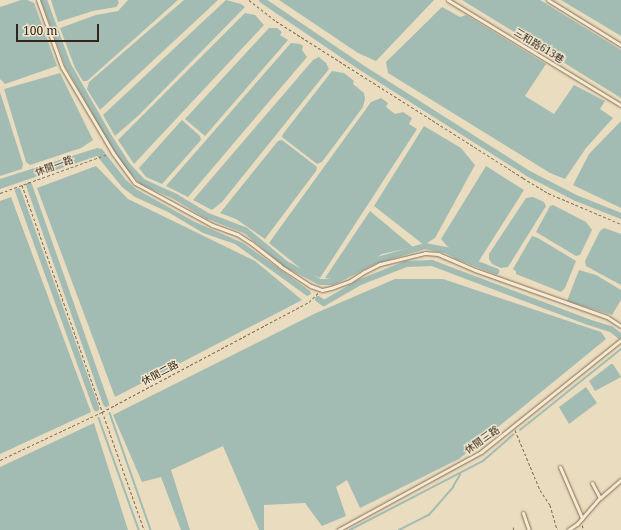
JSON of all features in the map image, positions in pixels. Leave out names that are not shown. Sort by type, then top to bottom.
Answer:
[{"type":"lane","points":[[38,0],[62,67],[112,153],[135,183],[212,225],[237,234],[280,266],[311,286],[322,290],[350,280],[364,272],[390,261],[425,253],[438,254],[475,270],[607,317],[621,326]]},
{"type":"lane","name":"三和路613巷","points":[[448,0],[621,105]]},
{"type":"lane","points":[[548,0],[621,45]]},
{"type":"lane","name":"休閒三路","points":[[338,530],[482,452],[621,340]]},
{"type":"lane","points":[[560,467],[582,518]]},
{"type":"lane","points":[[568,530],[577,524],[600,498],[621,480]]},
{"type":"lane","points":[[592,483],[600,498]]},
{"type":"lane","points":[[523,513],[529,530]]},
{"type":"path","points":[[249,0],[276,21],[523,178],[548,192],[621,224]]},
{"type":"path","name":"休閒一路","points":[[0,193],[112,153]]},
{"type":"path","points":[[22,185],[144,530]]},
{"type":"path","name":"休閒二路","points":[[0,460],[102,412],[309,302],[322,290]]},
{"type":"path","points":[[514,427],[540,490],[550,504],[557,530]]},
{"type":"water","points":[[21,0],[27,0],[34,3],[57,66],[5,84],[0,79],[0,7]]},
{"type":"water","points":[[51,0],[118,0],[119,3],[116,7],[93,11],[58,22]]},
{"type":"water","points":[[128,0],[178,0],[87,81],[83,81],[75,68],[60,28],[96,15],[118,11]]},
{"type":"water","points":[[184,0],[218,0],[100,110],[87,89],[89,82]]},
{"type":"water","points":[[226,0],[241,4],[245,7],[139,115],[115,136],[103,115]]},
{"type":"water","points":[[279,0],[434,0],[376,61],[358,53]]},
{"type":"water","points":[[462,0],[540,0],[621,50],[621,98]]},
{"type":"water","points":[[561,0],[621,0],[621,36]]},
{"type":"water","points":[[442,7],[460,17],[466,15],[546,64],[525,96],[554,114],[574,85],[605,101],[600,109],[613,118],[586,148],[565,179],[550,173],[388,73],[386,62]]},
{"type":"water","points":[[245,13],[255,15],[264,25],[134,164],[118,140]]},
{"type":"water","points":[[269,28],[277,28],[282,32],[280,35],[288,40],[205,136],[185,119]]},
{"type":"water","points":[[291,43],[300,44],[303,46],[302,50],[307,57],[188,197],[166,186]]},
{"type":"water","points":[[319,57],[326,63],[329,69],[222,202],[212,210],[193,200],[313,60]]},
{"type":"water","points":[[332,71],[344,73],[354,81],[353,84],[364,93],[365,99],[363,107],[322,162],[317,164],[282,137]]},
{"type":"water","points":[[60,73],[93,140],[81,148],[30,165],[26,162],[4,89]]},
{"type":"water","points":[[0,92],[23,164],[22,169],[0,176]]},
{"type":"water","points":[[381,98],[388,103],[386,107],[395,114],[403,112],[412,118],[409,124],[417,129],[320,278],[305,272],[269,243],[371,102]]},
{"type":"water","points":[[182,120],[200,136],[201,140],[162,184],[146,177],[139,168]]},
{"type":"water","points":[[621,121],[621,208],[573,185],[589,154]]},
{"type":"water","points":[[424,126],[461,148],[475,165],[435,238],[424,245],[374,206]]},
{"type":"water","points":[[282,140],[317,167],[316,171],[265,239],[236,219],[220,213],[278,141]]},
{"type":"water","points":[[97,148],[102,149],[126,180],[136,189],[195,222],[243,243],[310,291],[311,294],[307,296],[235,244],[203,233],[168,212],[135,197],[122,187],[97,156],[0,189],[0,179]]},
{"type":"water","points":[[96,166],[128,199],[255,261],[302,300],[115,397],[37,188]]},
{"type":"water","points":[[486,166],[524,190],[477,264],[454,254],[441,239]]},
{"type":"water","points":[[11,197],[91,412],[0,454],[0,201]]},
{"type":"water","points":[[533,197],[544,202],[546,206],[508,267],[501,268],[492,264],[489,259],[489,254],[526,198]]},
{"type":"water","points":[[553,205],[586,222],[592,230],[580,255],[576,256],[536,232],[550,206]]},
{"type":"water","points":[[370,211],[413,247],[382,254],[347,276],[332,279],[325,278]]},
{"type":"water","points":[[604,228],[621,234],[621,285],[586,266],[585,261],[600,231]]},
{"type":"water","points":[[532,236],[538,238],[576,261],[565,288],[561,292],[516,274],[516,271],[513,269]]},
{"type":"water","points":[[579,270],[596,275],[621,290],[621,300],[612,315],[567,301]]},
{"type":"water","points":[[395,279],[443,279],[601,332],[606,339],[459,459],[360,508],[347,480],[336,487],[346,516],[322,526],[305,503],[264,505],[264,530],[259,530],[223,446],[171,470],[190,530],[181,530],[161,477],[142,482],[113,415],[316,313]]},
{"type":"water","points":[[613,364],[621,377],[595,391],[589,381]]},
{"type":"water","points":[[586,387],[597,403],[569,424],[559,407]]},
{"type":"water","points":[[94,423],[128,530],[0,530],[0,467]]},
{"type":"waterway","points":[[44,0],[68,65],[109,137],[128,166],[143,182],[176,197],[208,216],[245,230],[286,264],[320,282],[332,282],[374,261],[425,246],[446,250],[459,257],[496,271]]},
{"type":"waterway","points":[[262,0],[359,66],[529,174],[576,198],[621,216]]},
{"type":"waterway","points":[[29,185],[106,404]]},
{"type":"waterway","points":[[18,191],[96,408]]},
{"type":"waterway","points":[[318,299],[324,303],[358,283],[406,264],[432,263],[588,322],[611,329],[620,336]]},
{"type":"waterway","points":[[520,430],[621,349]]},
{"type":"waterway","points":[[110,413],[151,530]]},
{"type":"waterway","points":[[99,418],[139,530]]},
{"type":"waterway","points":[[350,530],[483,461],[513,435]]},
{"type":"waterway","points":[[399,530],[429,515],[453,487],[460,475]]}]
